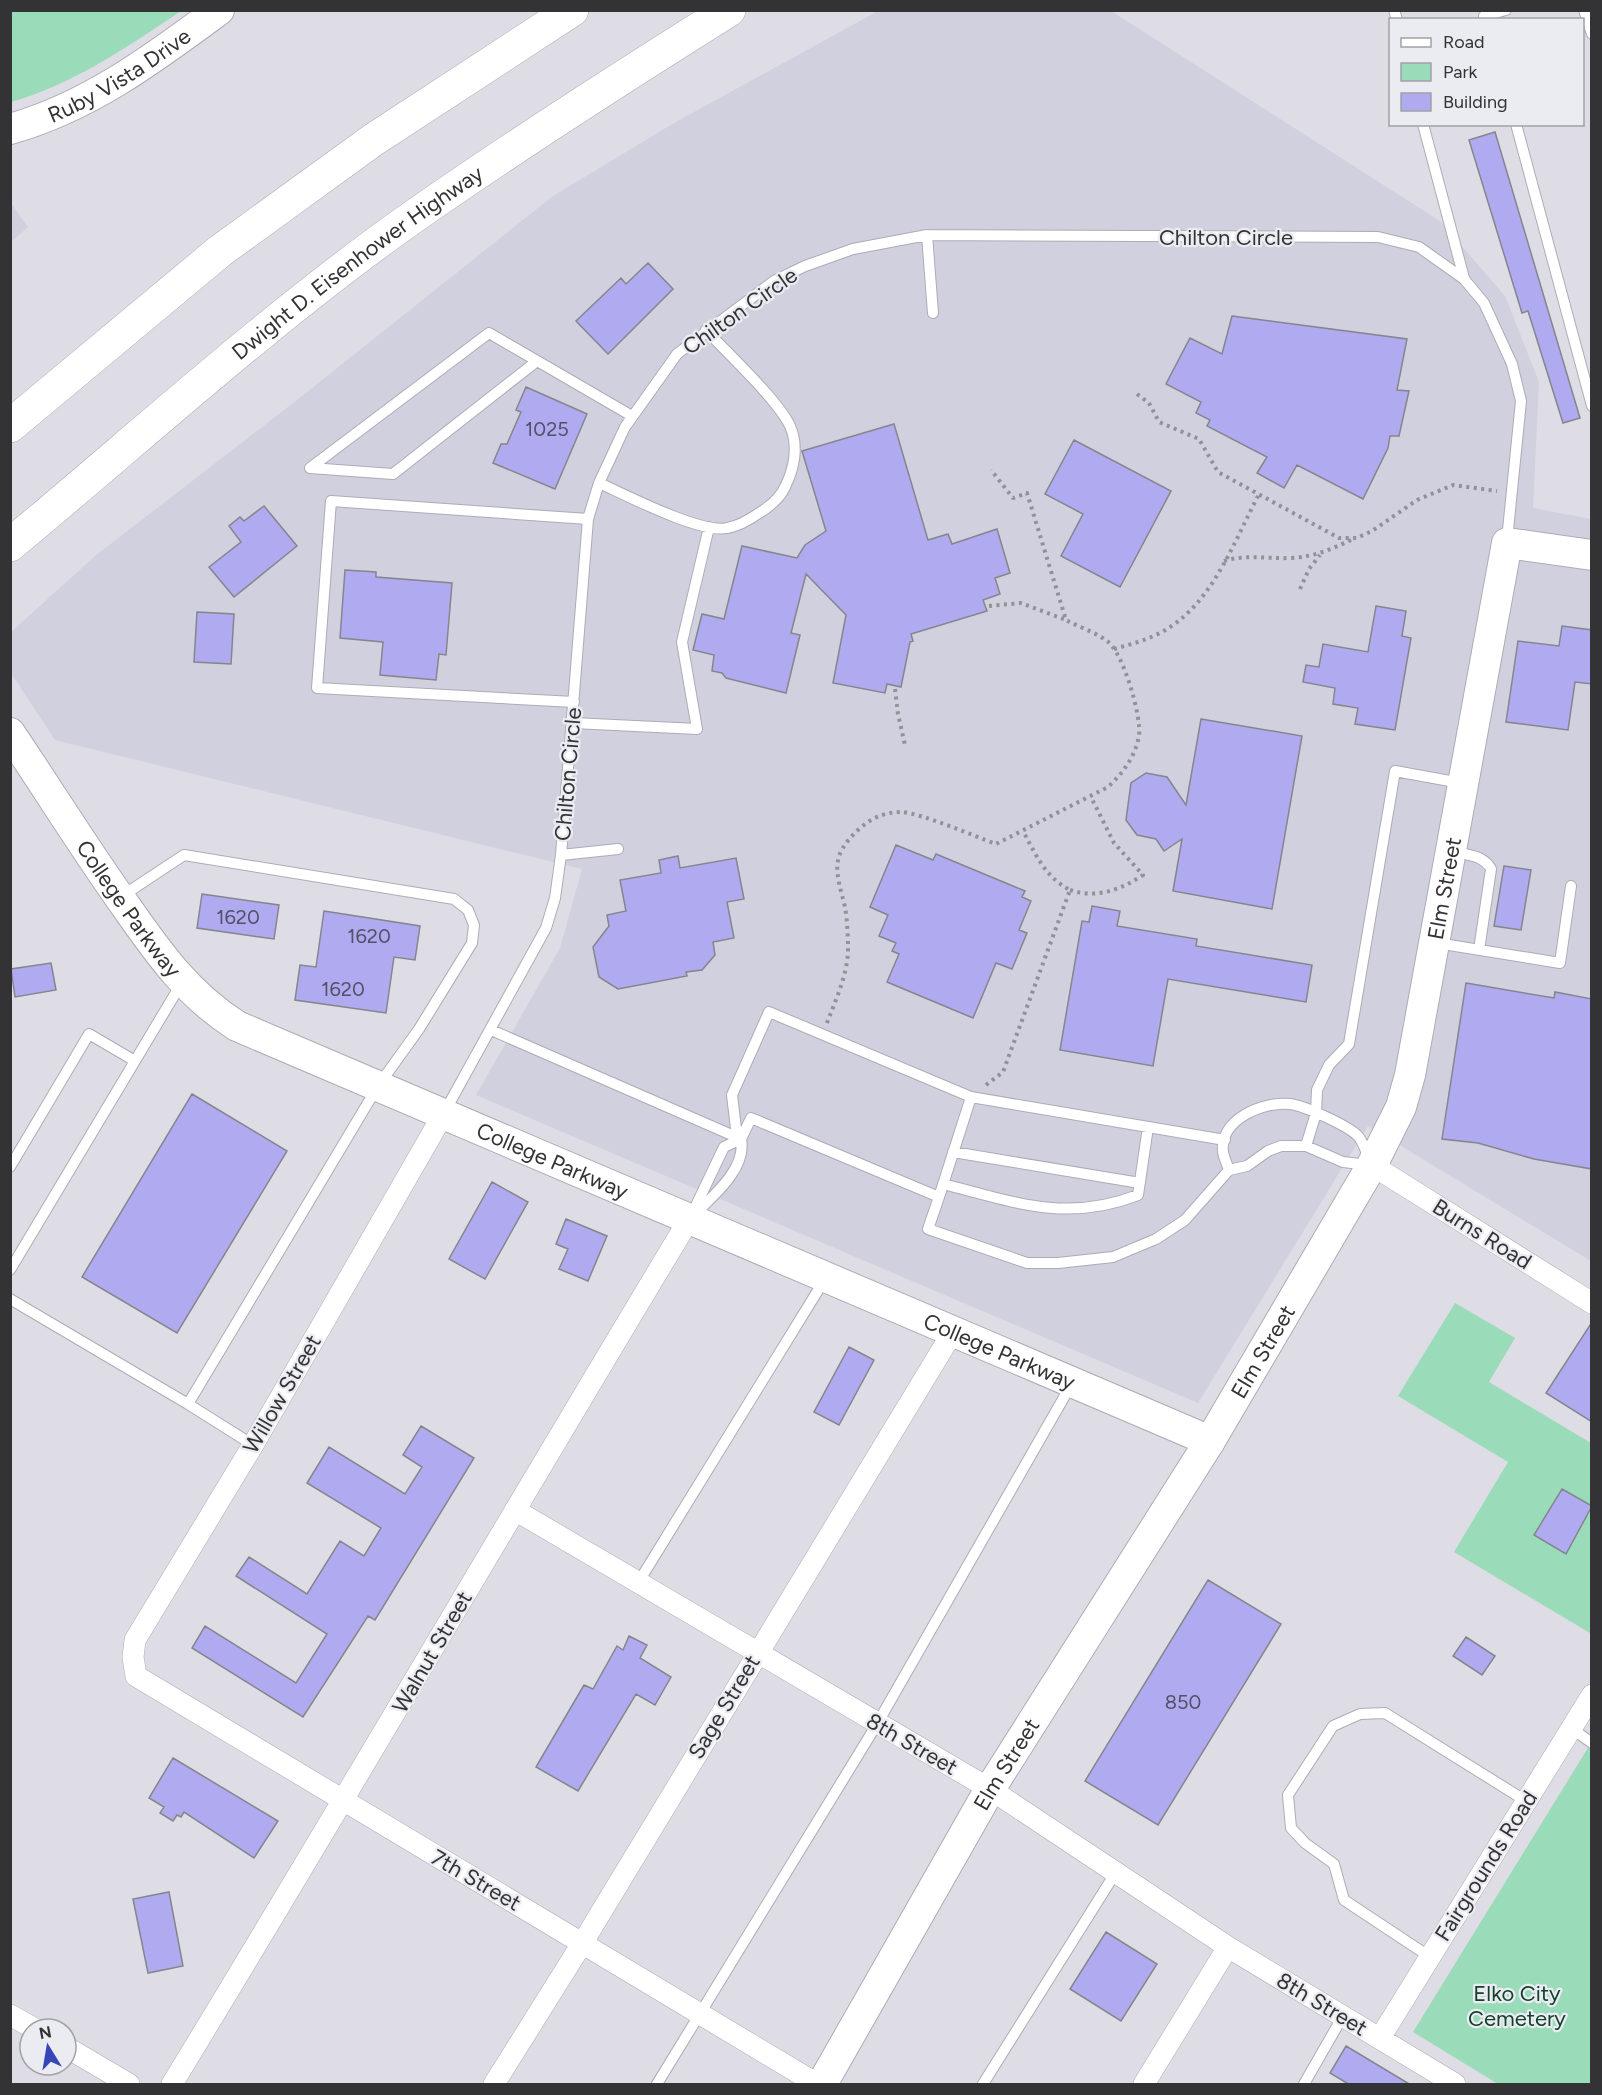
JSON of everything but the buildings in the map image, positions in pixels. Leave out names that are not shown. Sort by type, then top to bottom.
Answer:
[{"type":"highway","points":[[10,426],[220,251],[373,140],[572,10]]},
{"type":"highway","name":"Dwight D. Eisenhower Highway","points":[[10,545],[260,335],[402,225],[519,145],[729,10]]},
{"type":"street","name":"Ruby Vista Drive","points":[[10,129],[40,121],[89,98],[147,63],[219,10]]},
{"type":"street","points":[[1507,543],[1592,555]]},
{"type":"street","name":"Elm Street","points":[[822,2085],[990,1789],[1210,1441],[1372,1165],[1401,1107],[1434,943],[1507,543]]},
{"type":"street","name":"College Parkway","points":[[10,733],[166,964],[208,1007],[237,1026],[690,1218],[825,1279],[954,1329],[1210,1441]]},
{"type":"street","name":"Willow Street","points":[[136,1676],[133,1657],[135,1640],[253,1445],[444,1113]]},
{"type":"street","name":"Burns Road","points":[[1372,1165],[1592,1303]]},
{"type":"street","name":"Walnut Street","points":[[172,2085],[343,1803],[514,1510],[690,1218]]},
{"type":"street","name":"Sage Street","points":[[494,2085],[954,1329]]},
{"type":"street","name":"8th Street","points":[[514,1510],[990,1789],[1228,1947],[1455,2085]]},
{"type":"street","name":"7th Street","points":[[136,1676],[343,1803],[583,1942],[817,2085]]},
{"type":"street","name":"Fairgrounds Road","points":[[1380,2038],[1592,1695]]},
{"type":"street","points":[[1144,2085],[1228,1947]]},
{"type":"street","points":[[78,2055],[129,2085]]},
{"type":"lane","points":[[1484,18],[1484,16],[1506,10]]},
{"type":"lane","points":[[1584,10],[1592,34]]},
{"type":"lane","points":[[1424,126],[1464,279]]},
{"type":"lane","points":[[1517,126],[1592,406]]},
{"type":"lane","points":[[927,235],[933,313]]},
{"type":"lane","name":"Chilton Circle","points":[[444,1113],[546,928],[555,898],[573,723],[588,519],[610,455],[632,416],[677,354],[774,281],[805,266],[853,249],[927,235],[1378,237],[1419,247],[1464,279],[1484,303],[1512,364],[1521,401],[1507,543]]},
{"type":"lane","points":[[599,483],[700,526],[725,529],[747,521],[768,507],[783,491],[792,471],[795,447],[790,427],[780,410],[706,330]]},
{"type":"lane","points":[[537,361],[393,474],[310,468],[489,333],[632,416]]},
{"type":"lane","points":[[574,702],[317,688],[331,501],[588,519]]},
{"type":"lane","points":[[573,723],[697,729],[682,642],[709,527]]},
{"type":"lane","points":[[1306,1146],[1316,1113],[1317,1090],[1329,1065],[1349,1044],[1395,771],[1463,783]]},
{"type":"lane","points":[[561,855],[618,849]]},
{"type":"lane","points":[[1450,851],[1479,857],[1487,861],[1491,869],[1479,950]]},
{"type":"lane","points":[[119,897],[184,855],[454,899],[468,910],[474,925],[472,943],[419,1029],[378,1086],[188,1404]]},
{"type":"lane","points":[[1434,943],[1560,963],[1571,886]]},
{"type":"lane","points":[[10,1270],[183,981]]},
{"type":"lane","points":[[690,1218],[724,1186],[743,1149],[732,1095],[769,1012],[971,1097],[1225,1140]]},
{"type":"lane","points":[[491,1030],[739,1138]]},
{"type":"lane","points":[[10,1167],[89,1034],[135,1061]]},
{"type":"lane","points":[[971,1097],[928,1229],[1027,1263],[1058,1263],[1113,1257],[1156,1239],[1185,1220],[1229,1170],[1247,1166],[1268,1151],[1281,1146],[1306,1146],[1343,1162],[1372,1165]]},
{"type":"lane","points":[[1229,1170],[1223,1151],[1229,1129],[1246,1113],[1267,1105],[1291,1104],[1316,1113],[1358,1136],[1372,1165]]},
{"type":"lane","points":[[690,1218],[724,1147],[739,1138],[751,1119],[939,1197]]},
{"type":"lane","points":[[943,1184],[1041,1209],[1078,1210],[1122,1202],[1138,1196],[1148,1126]]},
{"type":"lane","points":[[953,1152],[1140,1183]]},
{"type":"lane","points":[[638,1583],[825,1279]]},
{"type":"lane","points":[[10,1299],[253,1445]]},
{"type":"lane","points":[[657,2085],[877,1724],[1073,1382]]},
{"type":"lane","points":[[1430,1957],[1344,1900],[1334,1864],[1305,1843],[1291,1828],[1288,1795],[1333,1726],[1360,1714],[1385,1713],[1526,1801]]},
{"type":"lane","points":[[1571,1728],[1592,1743]]},
{"type":"lane","points":[[983,2085],[1116,1872]]},
{"type":"lane","points":[[1304,2085],[1343,2016]]},
{"type":"path","points":[[1137,394],[1149,403],[1159,422],[1199,439],[1218,472],[1258,496],[1339,538],[1357,538]]},
{"type":"path","points":[[992,470],[1013,498],[1027,493],[1066,620]]},
{"type":"path","points":[[1224,562],[1256,555],[1290,558],[1321,554],[1372,531],[1416,500],[1453,485],[1512,494]]},
{"type":"path","points":[[1114,649],[1148,639],[1168,629],[1197,604],[1224,562],[1258,496]]},
{"type":"path","points":[[1300,589],[1309,569],[1321,554]]},
{"type":"path","points":[[822,1034],[847,967],[845,908],[837,878],[838,858],[848,840],[864,825],[884,813],[903,812],[996,844],[1090,797],[1121,774],[1132,757],[1139,736],[1135,705],[1127,678],[1109,641],[1066,620],[1022,603],[989,606]]},
{"type":"path","points":[[895,689],[905,745]]},
{"type":"path","points":[[1023,831],[1045,870],[1055,882],[1087,896],[1124,887],[1143,875],[1114,843],[1090,797]]},
{"type":"path","points":[[1003,1072],[1070,890]]},
{"type":"shaded area","points":[[878,11],[1111,11],[1440,221],[1505,296],[1539,382],[1533,508],[1591,519],[1591,1261],[1368,1126],[1198,1403],[476,1095],[560,948],[582,869],[55,740],[11,673],[11,632],[95,556],[297,400],[553,196],[674,123]]},
{"type":"shaded area","points":[[11,203],[28,227],[10,242]]},
{"type":"green space","points":[[11,10],[181,11],[78,75],[11,102]]},
{"type":"green space","points":[[1455,1303],[1515,1338],[1489,1382],[1591,1443],[1590,1633],[1454,1552],[1508,1462],[1398,1396]]},
{"type":"green space","name":"Elko City Cemetery","points":[[1591,1743],[1591,2084],[1498,2084],[1413,2032]]}]
